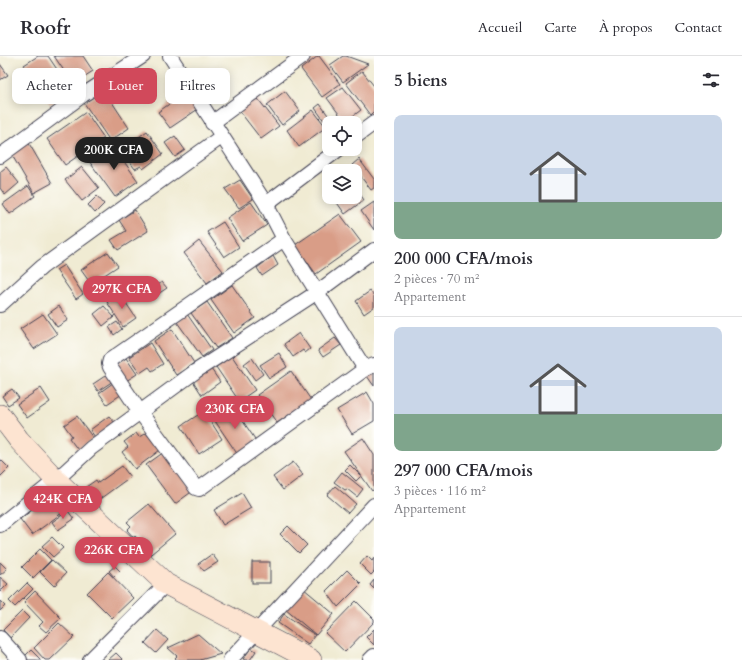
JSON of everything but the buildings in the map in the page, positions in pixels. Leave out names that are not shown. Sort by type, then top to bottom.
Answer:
[{"type":"street","points":[[0,156],[83,95],[143,56]]},
{"type":"street","points":[[170,56],[221,137],[266,204],[284,239],[316,293],[369,367],[199,489],[196,488],[140,412],[108,364],[110,360],[284,239]]},
{"type":"street","points":[[212,122],[303,56]]},
{"type":"street","points":[[362,132],[374,123]]},
{"type":"street","points":[[0,305],[42,268],[221,137]]},
{"type":"street","points":[[266,204],[330,156]]},
{"type":"street","points":[[0,526],[56,480],[91,448],[196,372],[316,293],[374,250]]},
{"type":"street","points":[[0,415],[19,440],[56,480],[166,584],[311,660]]},
{"type":"street","points":[[230,660],[374,505]]},
{"type":"street","points":[[90,660],[166,584]]},
{"type":"street","points":[[0,638],[20,660]]},
{"type":"street","points":[[370,660],[374,656]]}]
